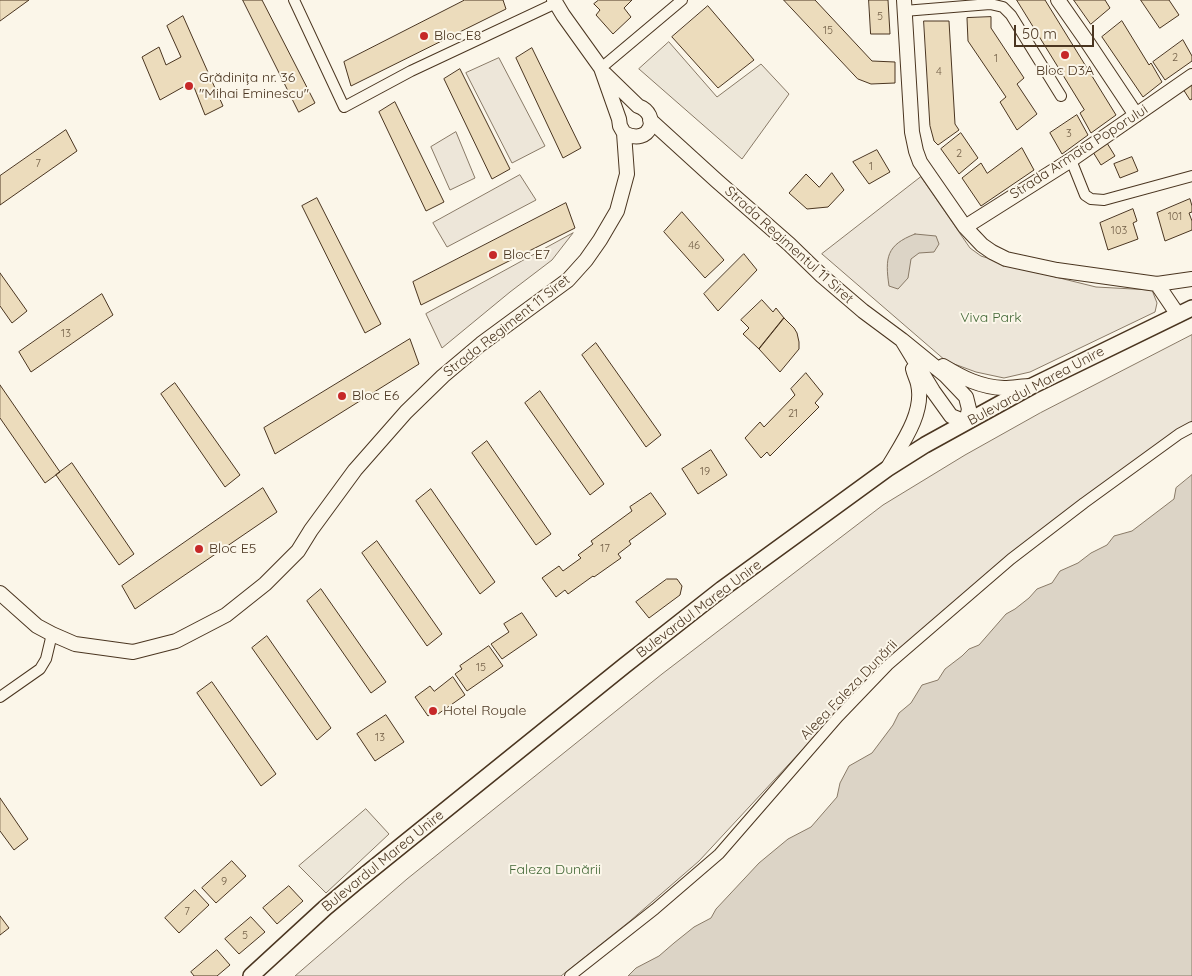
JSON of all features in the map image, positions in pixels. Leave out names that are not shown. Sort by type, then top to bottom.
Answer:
[{"type":"main road","name":"Bulevardul Marea Unire","points":[[251,976],[355,882],[624,666],[722,589],[887,469],[925,445],[1032,386],[1192,308]]},
{"type":"street","points":[[294,0],[344,107],[411,71],[555,2]]},
{"type":"street","points":[[602,70],[682,0]]},
{"type":"street","points":[[1058,0],[1136,115]]},
{"type":"street","name":"Strada Regiment 11 Siret","points":[[555,2],[602,70],[635,106],[647,111],[650,120],[648,131],[641,136],[627,167]]},
{"type":"street","points":[[1061,96],[1011,15],[1003,7],[990,4],[904,6],[912,132],[916,151],[920,162],[965,227],[987,248],[1006,259],[1057,270],[1157,284],[1192,278]]},
{"type":"street","name":"Strada Regiment 11 Siret","points":[[0,593],[37,626],[52,634],[75,644],[133,652],[176,641],[218,620],[265,584],[298,551],[355,470],[406,412],[443,376],[481,344],[568,280],[586,260],[600,240],[617,211],[627,174],[624,133],[602,70]]},
{"type":"street","name":"Strada Armata Poporului","points":[[965,227],[1071,160],[1192,76]]},
{"type":"street","points":[[619,119],[622,112],[635,106]]},
{"type":"street","name":"Strada Regimentul 11 Siret","points":[[650,120],[789,244],[822,276],[863,311],[902,340]]},
{"type":"street","points":[[624,133],[631,137],[641,136],[678,146]]},
{"type":"street","points":[[1071,160],[1085,194],[1091,199],[1104,200],[1192,176]]},
{"type":"street","points":[[1157,284],[1178,315]]},
{"type":"street","points":[[902,340],[966,380],[1004,388],[1032,386]]},
{"type":"street","points":[[902,340],[944,375],[966,397],[969,409],[966,422],[951,416],[933,391],[902,340]]},
{"type":"street","points":[[887,469],[911,427],[919,405],[918,386],[902,340]]},
{"type":"street","name":"Aleea Faleza Dunării","points":[[570,976],[654,910],[719,854],[838,717],[888,664],[1012,559],[1084,503],[1192,427]]},
{"type":"street","points":[[0,697],[40,669],[46,659],[52,634]]},
{"type":"green space","points":[[499,58],[545,146],[512,163],[466,73]]},
{"type":"green space","points":[[456,132],[475,178],[450,190],[431,147]]},
{"type":"green space","points":[[520,175],[536,200],[447,247],[433,223]]},
{"type":"green space","name":"Viva Park","points":[[921,177],[970,248],[981,256],[1015,267],[1096,287],[1152,290],[1157,303],[1155,312],[1030,372],[1004,378],[976,372],[946,361],[822,254]]},
{"type":"green space","points":[[573,233],[552,260],[442,348],[426,314]]},
{"type":"green space","name":"Faleza Dunării","points":[[1192,335],[1192,425],[1133,465],[854,695],[699,861],[630,921],[561,976],[295,976],[407,879],[662,674],[883,505],[965,455],[1040,413]]},
{"type":"shaded area","points":[[669,42],[717,97],[761,64],[789,94],[742,159],[639,69]]},
{"type":"shaded area","points":[[915,234],[936,236],[939,244],[934,252],[919,253],[911,259],[908,278],[898,289],[889,286],[887,268],[893,248],[905,238]]},
{"type":"shaded area","points":[[1192,475],[1192,976],[628,976],[636,968],[659,956],[694,927],[711,918],[716,909],[759,863],[788,839],[811,827],[837,797],[840,783],[849,766],[872,753],[893,725],[899,713],[911,703],[922,685],[938,680],[945,669],[969,649],[979,645],[1006,614],[1029,598],[1037,589],[1052,583],[1060,571],[1078,563],[1091,553],[1107,545],[1114,536],[1132,531],[1174,499],[1176,488]]},
{"type":"shaded area","points":[[366,809],[389,834],[326,893],[299,866]]},
{"type":"building","points":[[0,0],[29,0],[0,21]]},
{"type":"building","points":[[243,0],[262,0],[315,103],[299,112]]},
{"type":"building","name":"Bloc E8","points":[[465,0],[503,0],[506,9],[351,86],[344,62]]},
{"type":"building","points":[[599,0],[632,0],[624,8],[631,17],[613,34],[596,15],[600,10],[594,4]]},
{"type":"building","points":[[784,0],[815,0],[872,61],[895,62],[895,83],[871,84],[858,79]]},
{"type":"building","points":[[869,0],[888,0],[890,34],[871,34]]},
{"type":"building","name":"Bloc D3A","points":[[1017,0],[1045,0],[1116,115],[1091,133],[1080,113],[1084,110]]},
{"type":"building","points":[[1074,0],[1105,0],[1110,8],[1091,24]]},
{"type":"building","points":[[1141,0],[1169,0],[1179,15],[1160,28]]},
{"type":"building","points":[[708,6],[754,60],[718,88],[672,37]]},
{"type":"building","points":[[183,16],[223,106],[205,115],[192,82],[160,100],[142,57],[159,47],[166,65],[181,57],[167,26]]},
{"type":"building","points":[[991,17],[991,28],[1024,78],[1017,84],[1037,114],[1017,130],[1000,102],[1006,97],[968,41],[967,18]]},
{"type":"building","points":[[924,21],[949,21],[955,124],[959,130],[938,145],[934,141],[930,126]]},
{"type":"building","points":[[1122,21],[1149,65],[1151,63],[1162,82],[1143,97],[1102,37]]},
{"type":"building","points":[[1183,40],[1192,56],[1192,61],[1165,80],[1153,62]]},
{"type":"building","points":[[532,48],[581,148],[563,158],[516,58]]},
{"type":"building","points":[[460,69],[510,169],[492,179],[444,79]]},
{"type":"building","points":[[1192,83],[1192,99],[1190,100],[1183,89]]},
{"type":"building","points":[[395,102],[444,202],[426,211],[379,112]]},
{"type":"building","name":"Bloc D3A","points":[[1077,115],[1088,135],[1062,154],[1050,133]]},
{"type":"building","points":[[66,130],[77,151],[0,205],[0,176]]},
{"type":"building","points":[[961,133],[978,158],[959,174],[941,149]]},
{"type":"building","points":[[1107,143],[1115,156],[1101,165],[1093,152]]},
{"type":"building","points":[[1022,148],[1034,170],[981,206],[962,178],[981,163],[987,173]]},
{"type":"building","points":[[877,150],[890,172],[869,184],[853,162]]},
{"type":"building","points":[[1132,157],[1138,171],[1120,178],[1114,164]]},
{"type":"building","points":[[832,173],[844,190],[828,207],[807,209],[789,193],[806,174],[819,187]]},
{"type":"building","points":[[317,198],[381,324],[365,333],[302,206]]},
{"type":"building","points":[[1190,199],[1192,212],[1189,213],[1192,221],[1192,230],[1165,241],[1157,213]]},
{"type":"building","name":"Bloc E7","points":[[566,203],[575,228],[421,305],[413,282]]},
{"type":"building","points":[[1133,209],[1137,221],[1133,223],[1138,239],[1108,250],[1100,223]]},
{"type":"building","points":[[682,212],[724,260],[705,278],[664,232]]},
{"type":"building","points":[[744,254],[757,270],[718,311],[704,294]]},
{"type":"building","points":[[0,273],[27,311],[12,323],[0,306]]},
{"type":"building","points":[[102,294],[113,315],[31,372],[19,352]]},
{"type":"building","points":[[762,300],[773,312],[776,308],[784,318],[759,349],[743,334],[749,328],[741,320]]},
{"type":"building","points":[[784,318],[797,333],[799,349],[780,372],[759,349]]},
{"type":"building","name":"Bloc E6","points":[[410,339],[419,364],[275,454],[264,428]]},
{"type":"building","points":[[596,343],[661,435],[646,447],[582,355]]},
{"type":"building","points":[[806,373],[823,394],[815,403],[819,407],[770,456],[767,452],[761,458],[745,438],[760,422],[764,427],[795,395],[791,389]]},
{"type":"building","points":[[175,383],[240,475],[225,487],[161,394]]},
{"type":"building","points":[[0,385],[60,472],[45,483],[0,418]]},
{"type":"building","points":[[540,391],[604,484],[590,495],[525,403]]},
{"type":"building","points":[[487,441],[551,534],[536,545],[472,453]]},
{"type":"building","points":[[711,450],[727,475],[698,494],[682,469]]},
{"type":"building","points":[[72,463],[134,554],[119,565],[56,475]]},
{"type":"building","name":"Bloc E5","points":[[263,488],[277,512],[135,609],[122,586]]},
{"type":"building","points":[[431,489],[495,582],[480,594],[416,501]]},
{"type":"building","points":[[651,493],[666,514],[629,541],[631,544],[618,554],[621,558],[568,594],[565,590],[556,597],[542,578],[559,566],[563,571],[581,558],[578,555],[593,544],[591,541],[632,511],[630,507]]},
{"type":"building","points":[[377,541],[442,634],[427,646],[362,553]]},
{"type":"building","points":[[667,579],[677,579],[682,586],[680,595],[649,618],[636,602]]},
{"type":"building","points":[[321,589],[386,682],[371,693],[307,601]]},
{"type":"building","points":[[522,613],[537,635],[502,659],[491,644],[509,632],[504,624]]},
{"type":"building","points":[[267,636],[331,728],[317,740],[252,648]]},
{"type":"building","points":[[489,646],[503,666],[467,691],[455,674],[462,669],[460,666]]},
{"type":"building","points":[[453,677],[465,695],[438,714],[436,710],[428,716],[415,697],[430,686],[434,691]]},
{"type":"building","points":[[212,682],[276,774],[261,786],[197,693]]},
{"type":"building","points":[[386,715],[404,742],[375,761],[357,734]]},
{"type":"building","points":[[0,798],[28,839],[14,850],[0,831]]},
{"type":"building","points":[[232,861],[246,876],[216,903],[202,888]]},
{"type":"building","points":[[289,886],[303,901],[277,924],[263,908]]},
{"type":"building","points":[[195,890],[209,905],[179,933],[165,918]]},
{"type":"building","points":[[0,916],[9,928],[0,935]]},
{"type":"building","points":[[251,917],[265,932],[239,954],[225,939]]},
{"type":"building","points":[[217,950],[230,965],[217,976],[194,976],[191,972]]},
{"type":"place","name":"Bloc E8","points":[[424,36]]},
{"type":"place","name":"Bloc D3A","points":[[1065,55]]},
{"type":"place","name":"Grădinița nr. 36 \"Mihai Eminescu\"","points":[[189,86]]},
{"type":"place","name":"Bloc E7","points":[[493,255]]},
{"type":"place","name":"Bloc E6","points":[[342,396]]},
{"type":"place","name":"Bloc E5","points":[[199,549]]},
{"type":"place","name":"Hotel Royale","points":[[433,711]]}]
